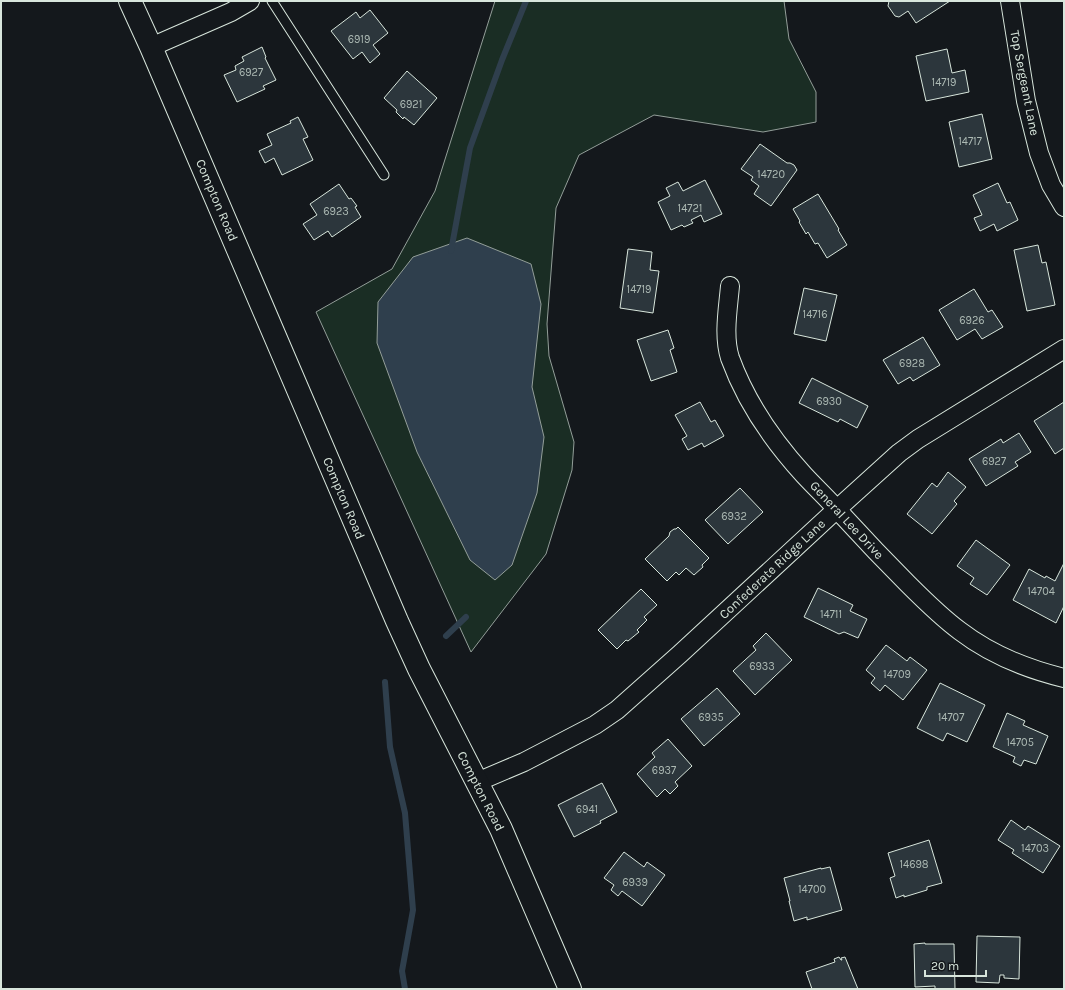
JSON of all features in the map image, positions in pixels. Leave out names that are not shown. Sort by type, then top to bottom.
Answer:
[{"type":"street","name":"Compton Road","points":[[130,1],[397,621],[419,668],[501,829],[570,989]]},
{"type":"street","points":[[151,47],[231,12],[250,1]]},
{"type":"street","name":"Top Sergeant Lane","points":[[1010,1],[1026,101],[1039,153],[1052,185],[1064,206]]},
{"type":"street","name":"General Lee Drive","points":[[730,286],[726,339],[730,357],[743,388],[757,414],[773,437],[803,474],[873,549],[937,613],[961,632],[1019,664],[1050,675],[1064,678]]},
{"type":"street","name":"Confederate Ridge Lane","points":[[477,782],[524,762],[595,725],[617,710],[899,453],[918,439],[1064,349]]},
{"type":"lane","points":[[272,1],[384,175]]},
{"type":"green space","points":[[495,1],[784,1],[789,39],[816,92],[816,122],[763,132],[654,115],[579,155],[556,208],[547,324],[549,356],[574,442],[572,470],[546,554],[471,652],[316,312],[392,269],[435,191]]},
{"type":"water","points":[[467,238],[531,264],[541,304],[532,387],[544,437],[537,493],[512,565],[495,580],[470,560],[417,452],[377,343],[378,302],[413,257]]},
{"type":"building","points":[[889,1],[950,1],[916,23],[908,11],[899,17],[895,16],[888,6]]},
{"type":"building","points":[[370,10],[388,33],[373,45],[380,54],[370,63],[362,52],[353,59],[331,31],[356,12],[360,18]]},
{"type":"building","points":[[262,47],[266,57],[265,58],[276,80],[263,86],[265,89],[237,102],[224,75],[236,70],[235,66],[244,61],[242,57]]},
{"type":"building","points":[[947,49],[952,73],[965,70],[969,92],[926,101],[916,56]]},
{"type":"building","points":[[407,71],[437,98],[414,125],[404,117],[403,119],[396,112],[397,110],[384,98]]},
{"type":"building","points":[[982,114],[992,159],[959,167],[949,122]]},
{"type":"building","points":[[298,117],[308,137],[303,139],[313,160],[282,175],[274,158],[265,163],[259,151],[272,145],[267,134],[291,123],[290,121]]},
{"type":"building","points":[[760,144],[787,163],[794,165],[797,170],[771,206],[754,194],[759,186],[751,180],[753,177],[741,169]]},
{"type":"building","points":[[705,180],[722,214],[704,222],[701,215],[691,220],[693,223],[684,227],[682,225],[671,230],[658,202],[670,196],[666,188],[678,182],[683,191]]},
{"type":"building","points":[[998,183],[1007,203],[1010,202],[1018,220],[997,231],[994,224],[980,231],[974,218],[982,215],[973,195]]},
{"type":"building","points":[[339,184],[349,199],[351,198],[357,206],[355,207],[361,217],[332,237],[328,231],[314,240],[303,224],[317,215],[310,204]]},
{"type":"building","points":[[818,194],[847,245],[827,258],[818,243],[815,244],[808,232],[806,234],[793,209]]},
{"type":"building","points":[[1038,245],[1042,263],[1046,262],[1055,305],[1027,311],[1014,250]]},
{"type":"building","points":[[628,249],[652,252],[650,270],[659,271],[653,313],[620,308]]},
{"type":"building","points":[[804,288],[837,295],[826,341],[794,334]]},
{"type":"building","points":[[974,289],[988,312],[992,310],[1003,327],[982,339],[975,329],[957,340],[939,310]]},
{"type":"building","points":[[668,330],[674,348],[670,350],[677,372],[651,381],[637,340]]},
{"type":"building","points":[[923,337],[940,365],[913,381],[910,377],[898,384],[883,360]]},
{"type":"building","points":[[812,378],[868,406],[857,428],[840,419],[838,422],[799,403]]},
{"type":"building","points":[[700,402],[711,422],[715,420],[724,436],[704,447],[702,443],[688,450],[682,439],[687,436],[675,415]]},
{"type":"building","points":[[1064,402],[1064,448],[1055,454],[1034,421]]},
{"type":"building","points":[[1019,433],[1031,452],[1015,462],[1018,466],[986,486],[969,459],[1001,439],[1003,443]]},
{"type":"building","points":[[948,472],[966,487],[954,501],[957,504],[932,534],[907,514],[932,483],[937,487]]},
{"type":"building","points":[[740,488],[763,512],[728,544],[705,520]]},
{"type":"building","points":[[678,527],[709,558],[702,565],[703,567],[694,575],[686,568],[679,575],[676,572],[667,581],[645,559],[669,536],[670,532]]},
{"type":"building","points":[[976,540],[1010,565],[987,595],[970,584],[974,578],[957,566]]},
{"type":"building","points":[[1064,563],[1064,606],[1056,623],[1013,600],[1029,569],[1045,578],[1046,576],[1055,581]]},
{"type":"building","points":[[818,588],[853,605],[850,611],[867,619],[858,638],[844,632],[839,634],[804,617]]},
{"type":"building","points":[[641,589],[657,605],[644,617],[647,620],[637,630],[639,632],[628,641],[626,640],[617,649],[598,630]]},
{"type":"building","points":[[766,633],[792,660],[755,695],[733,671],[756,650],[753,646]]},
{"type":"building","points":[[886,645],[907,661],[910,657],[927,670],[903,700],[885,685],[880,691],[871,683],[875,678],[866,670]]},
{"type":"building","points":[[940,683],[985,705],[967,742],[947,733],[943,741],[917,728]]},
{"type":"building","points":[[717,688],[740,714],[704,746],[681,719]]},
{"type":"building","points":[[1007,713],[1025,721],[1023,725],[1048,736],[1036,764],[1024,760],[1021,766],[1013,762],[1015,757],[993,747]]},
{"type":"building","points":[[668,739],[692,766],[675,782],[678,786],[670,794],[665,789],[657,797],[637,774],[655,757],[652,753]]},
{"type":"building","points":[[602,783],[617,812],[600,821],[601,823],[574,837],[558,805]]},
{"type":"building","points":[[1011,820],[1025,830],[1028,826],[1060,846],[1043,873],[1012,853],[1014,850],[998,840]]},
{"type":"building","points":[[929,840],[942,883],[927,887],[927,890],[896,898],[890,878],[895,876],[888,853]]},
{"type":"building","points":[[624,852],[644,867],[647,862],[665,875],[642,906],[622,891],[618,896],[611,890],[614,885],[604,878]]},
{"type":"building","points":[[830,867],[842,910],[807,920],[807,917],[794,921],[784,878]]},
{"type":"building","points":[[977,936],[1020,937],[1019,979],[1004,978],[1004,975],[1000,975],[999,983],[976,982]]},
{"type":"building","points":[[914,944],[954,944],[955,989],[935,989],[935,986],[915,987]]},
{"type":"building","points":[[839,957],[842,960],[841,958],[845,957],[858,989],[812,989],[806,972],[835,962],[834,959]]},
{"type":"waterway","points":[[451,251],[470,148],[502,60],[526,1]]},
{"type":"waterway","points":[[446,636],[466,617]]},
{"type":"waterway","points":[[385,682],[390,747],[405,813],[413,910],[402,971],[405,989]]}]
